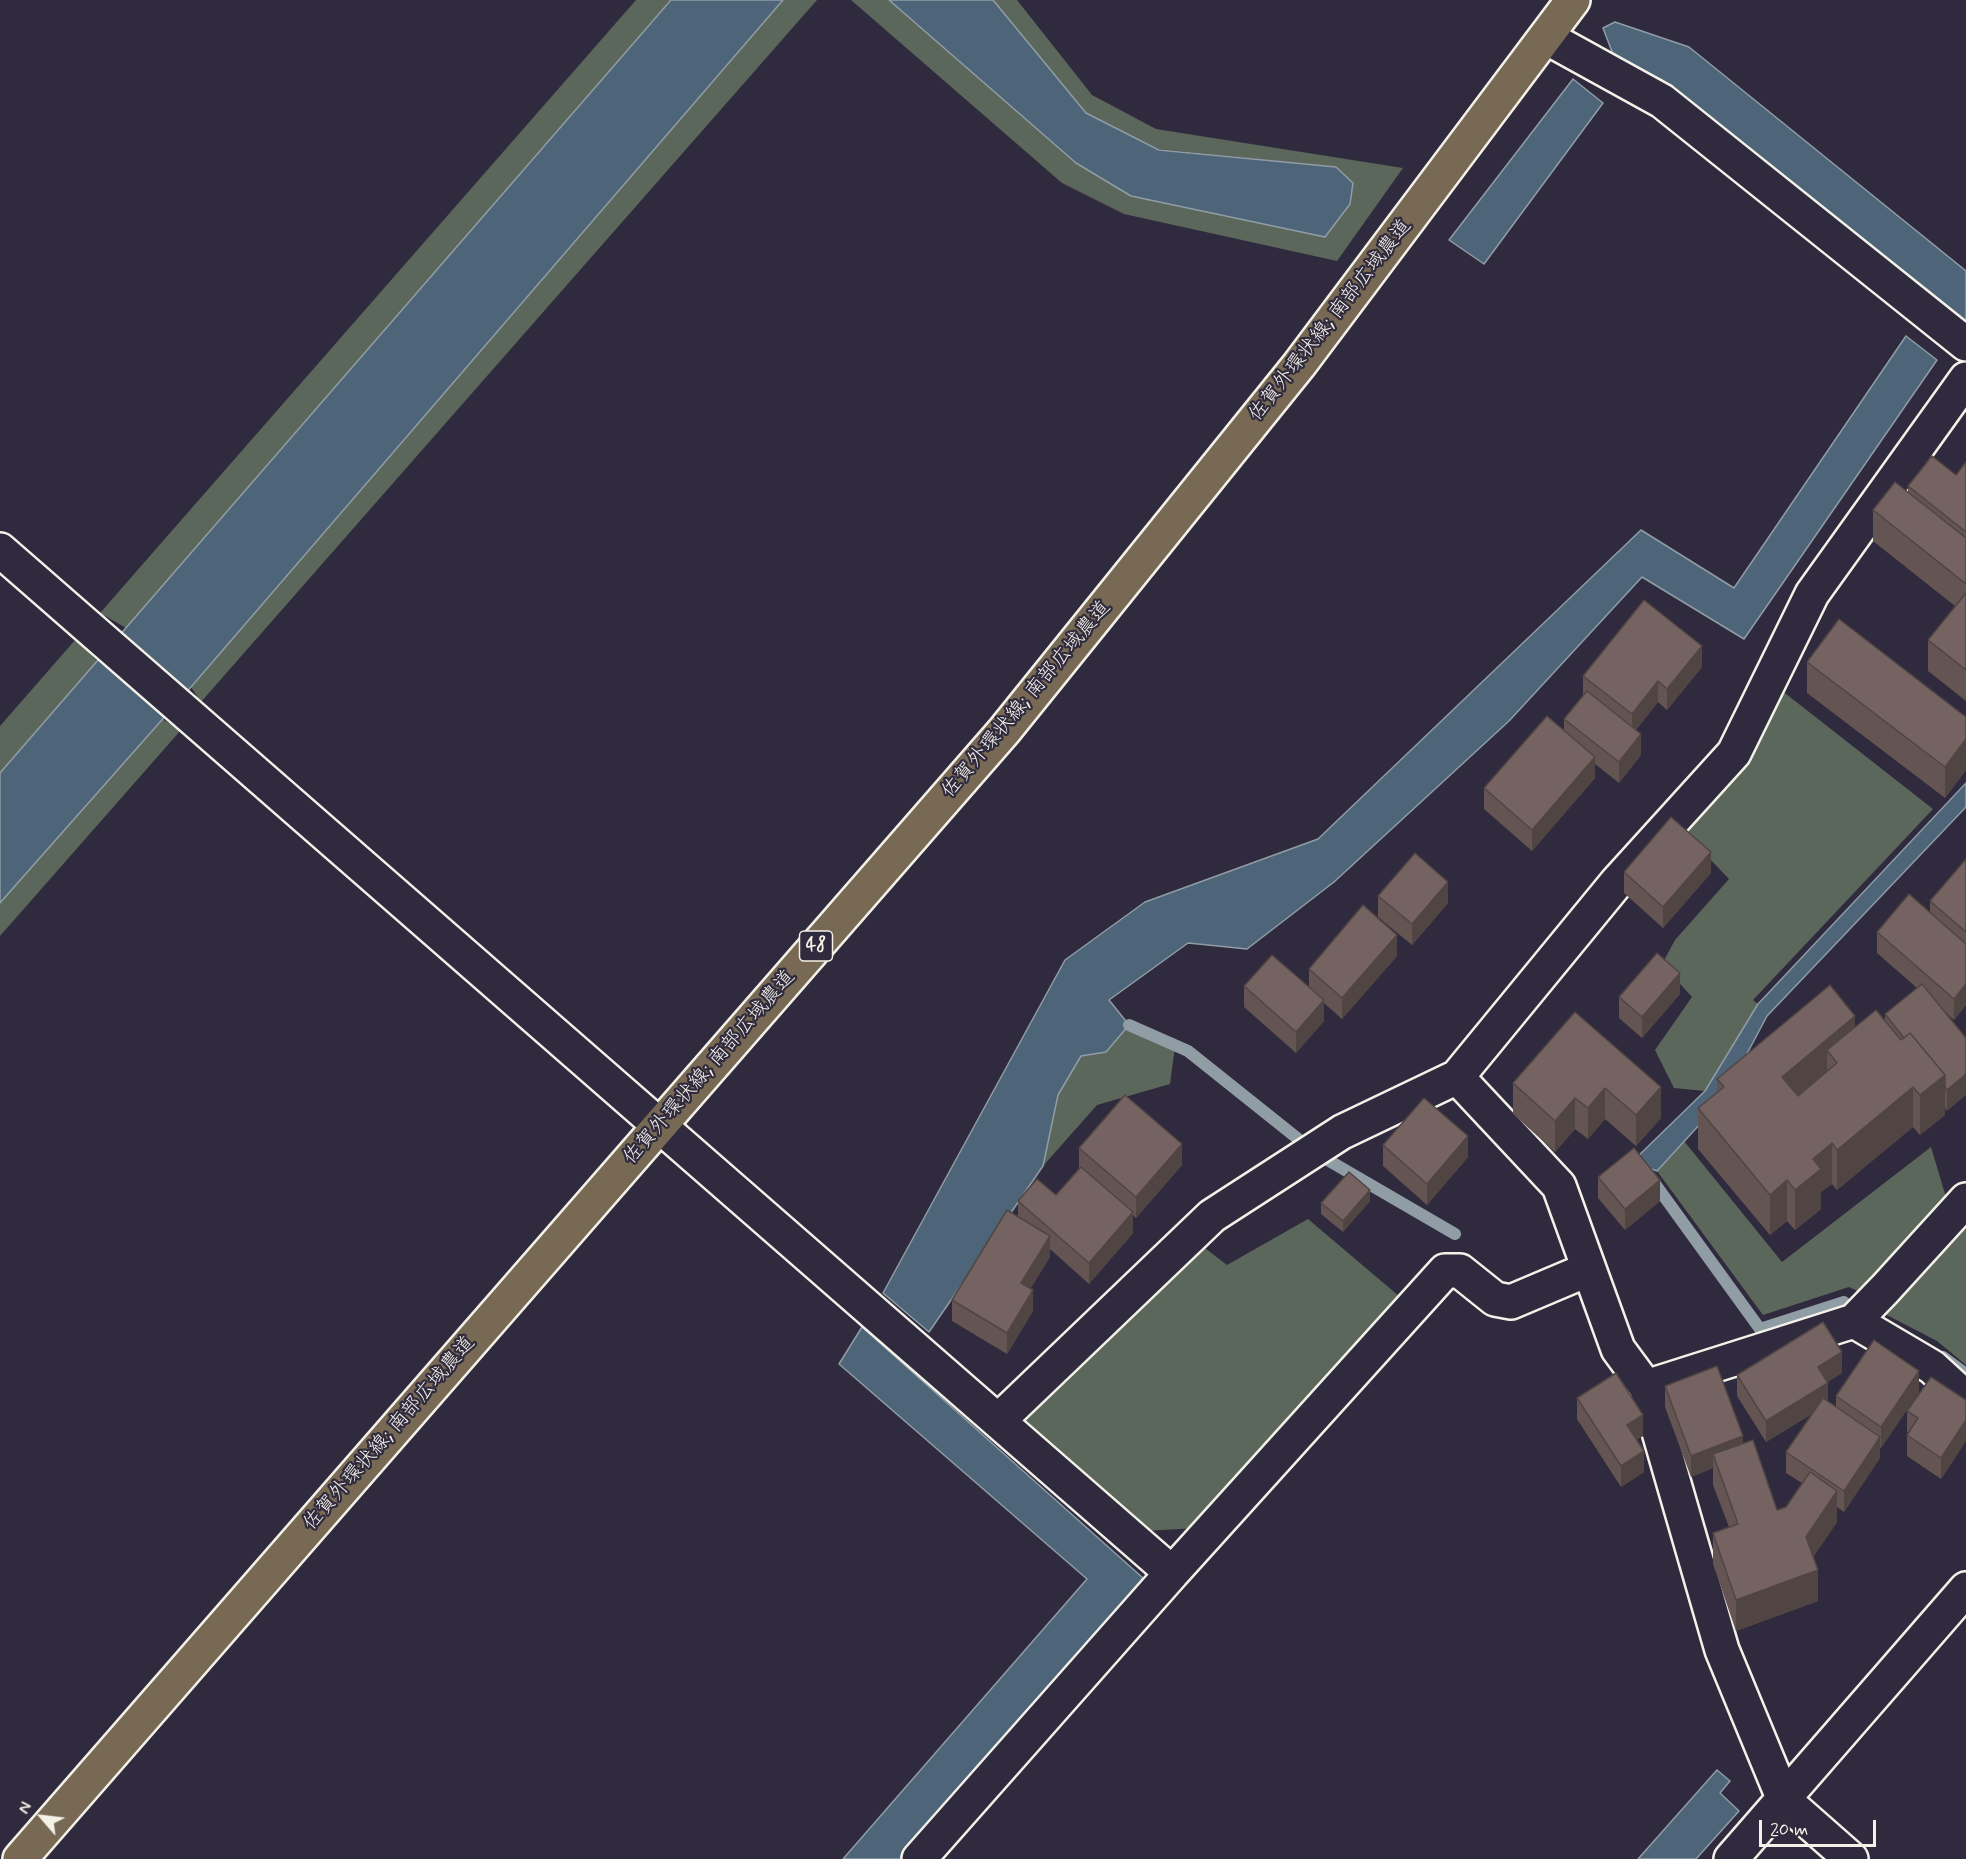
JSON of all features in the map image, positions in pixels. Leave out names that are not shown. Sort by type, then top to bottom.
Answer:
[{"type":"main road","name":"佐賀外環状線; 南部広域農道","points":[[20,1859],[1004,731],[1299,365],[1573,0]]},
{"type":"street","points":[[1546,37],[1662,101],[1966,344]]},
{"type":"street","points":[[999,1420],[1212,1216],[1342,1132],[1457,1077],[1617,882],[1734,753],[1812,594],[1966,380]]},
{"type":"street","points":[[0,550],[1172,1573]]},
{"type":"street","points":[[1457,1077],[1559,1186],[1618,1349],[1646,1388],[1722,1650],[1784,1800],[1851,1859]]},
{"type":"street","points":[[1646,1388],[1854,1321],[1966,1200]]},
{"type":"street","points":[[919,1859],[1445,1270],[1460,1271],[1495,1299],[1511,1302],[1589,1269]]},
{"type":"street","points":[[1854,1321],[1932,1367],[1966,1398]]},
{"type":"street","points":[[1731,1859],[1966,1589]]},
{"type":"green space","points":[[636,0],[671,0],[126,628],[100,613]]},
{"type":"green space","points":[[783,0],[817,0],[201,702],[191,687]]},
{"type":"green space","points":[[851,0],[889,0],[1076,163],[1131,196],[1336,167],[1159,149],[1086,113],[993,0],[1017,0],[1092,95],[1156,129],[1403,168],[1337,261],[1124,214],[1062,183]]},
{"type":"green space","points":[[76,639],[97,661],[0,773],[0,726]]},
{"type":"green space","points":[[1781,690],[1933,809],[1753,1000],[1758,1004],[1705,1091],[1674,1088],[1655,1050],[1692,997],[1662,964],[1675,940],[1729,879],[1683,831]]},
{"type":"green space","points":[[162,719],[181,730],[0,936],[0,903]]},
{"type":"green space","points":[[1129,1025],[1176,1039],[1170,1084],[1097,1105],[1043,1166],[1058,1095],[1081,1056],[1106,1052]]},
{"type":"green space","points":[[1684,1141],[1782,1262],[1931,1147],[1948,1204],[1864,1294],[1849,1287],[1763,1315],[1657,1171]]},
{"type":"green space","points":[[1966,1218],[1966,1365],[1937,1341],[1881,1312]]},
{"type":"green space","points":[[1308,1219],[1406,1302],[1198,1528],[1144,1531],[1018,1419],[1201,1245],[1227,1265]]},
{"type":"water","points":[[671,0],[783,0],[191,687],[0,903],[0,773]]},
{"type":"water","points":[[889,0],[993,0],[1086,113],[1159,150],[1336,167],[1353,183],[1350,204],[1325,237],[1131,196],[1076,163]]},
{"type":"water","points":[[1615,22],[1689,47],[1966,271],[1966,321],[1662,80],[1614,57],[1603,28]]},
{"type":"water","points":[[1573,79],[1603,103],[1484,264],[1449,240]]},
{"type":"water","points":[[1906,336],[1937,360],[1744,639],[1642,577],[1509,721],[1334,882],[1247,949],[1188,943],[1109,1000],[1129,1025],[1106,1052],[1081,1056],[1058,1095],[1043,1166],[929,1332],[883,1293],[1065,960],[1145,902],[1318,839],[1641,530],[1734,588]]},
{"type":"water","points":[[1966,783],[1966,807],[1767,1016],[1723,1099],[1657,1171],[1632,1162],[1705,1091],[1758,1004]]},
{"type":"water","points":[[862,1327],[1143,1578],[901,1859],[843,1859],[1087,1579],[839,1364]]},
{"type":"water","points":[[1717,1770],[1730,1781],[1720,1793],[1739,1811],[1696,1859],[1638,1859]]},
{"type":"building","points":[[1932,456],[1956,475],[1966,462],[1966,532],[1908,486]]},
{"type":"building","points":[[1895,482],[1966,538],[1966,584],[1873,510]]},
{"type":"building","points":[[1966,593],[1966,670],[1928,640]]},
{"type":"building","points":[[1644,600],[1702,646],[1667,689],[1658,681],[1632,714],[1583,676]]},
{"type":"building","points":[[1839,619],[1966,717],[1966,739],[1945,767],[1807,662]]},
{"type":"building","points":[[1587,691],[1641,734],[1619,762],[1564,719]]},
{"type":"building","points":[[1547,716],[1595,757],[1532,830],[1484,788]]},
{"type":"building","points":[[1671,817],[1711,852],[1663,907],[1624,872]]},
{"type":"building","points":[[1415,853],[1448,882],[1412,924],[1378,896]]},
{"type":"building","points":[[1966,859],[1966,932],[1930,901]]},
{"type":"building","points":[[1909,894],[1966,944],[1966,984],[1954,999],[1877,932]]},
{"type":"building","points":[[1363,905],[1397,935],[1342,998],[1309,969]]},
{"type":"building","points":[[1657,953],[1680,973],[1642,1017],[1619,997]]},
{"type":"building","points":[[1272,955],[1324,1000],[1296,1032],[1244,986]]},
{"type":"building","points":[[1922,984],[1966,1038],[1966,1074],[1947,1090],[1945,1075],[1910,1033],[1904,1038],[1885,1014]]},
{"type":"building","points":[[1830,985],[1855,1016],[1782,1077],[1798,1096],[1837,1063],[1827,1050],[1876,1010],[1901,1040],[1910,1033],[1945,1075],[1920,1095],[1913,1087],[1837,1150],[1832,1143],[1813,1159],[1821,1169],[1795,1190],[1787,1180],[1770,1195],[1698,1108],[1724,1087],[1717,1079]]},
{"type":"building","points":[[1575,1012],[1661,1087],[1636,1115],[1605,1088],[1588,1108],[1575,1098],[1555,1121],[1513,1083]]},
{"type":"building","points":[[1125,1095],[1182,1144],[1136,1197],[1079,1148]]},
{"type":"building","points":[[1424,1098],[1468,1136],[1427,1184],[1383,1145]]},
{"type":"building","points":[[1634,1148],[1660,1180],[1625,1209],[1598,1177]]},
{"type":"building","points":[[1081,1167],[1133,1212],[1089,1263],[1018,1201],[1037,1179],[1056,1195]]},
{"type":"building","points":[[1349,1172],[1370,1190],[1343,1221],[1321,1203]]},
{"type":"building","points":[[1007,1210],[1050,1236],[1021,1283],[1033,1290],[1007,1333],[952,1300]]},
{"type":"building","points":[[1823,1322],[1842,1352],[1818,1367],[1828,1383],[1766,1421],[1737,1375]]},
{"type":"building","points":[[1874,1340],[1919,1371],[1881,1427],[1836,1396]]},
{"type":"building","points":[[1717,1366],[1743,1436],[1691,1456],[1665,1386]]},
{"type":"building","points":[[1616,1373],[1643,1415],[1627,1425],[1644,1451],[1621,1466],[1577,1398]]},
{"type":"building","points":[[1931,1377],[1966,1400],[1966,1420],[1941,1458],[1907,1435],[1918,1418],[1907,1411]]},
{"type":"building","points":[[1823,1398],[1880,1437],[1844,1491],[1786,1452]]},
{"type":"building","points":[[1753,1440],[1777,1510],[1786,1507],[1810,1472],[1837,1491],[1806,1537],[1818,1570],[1736,1600],[1713,1533],[1738,1524],[1713,1454]]},
{"type":"waterway","points":[[1129,1025],[1188,1051],[1297,1138]]},
{"type":"waterway","points":[[1326,1159],[1455,1234]]},
{"type":"waterway","points":[[1650,1177],[1760,1329],[1844,1302]]},
{"type":"waterway","points":[[1943,1357],[1966,1374]]}]
